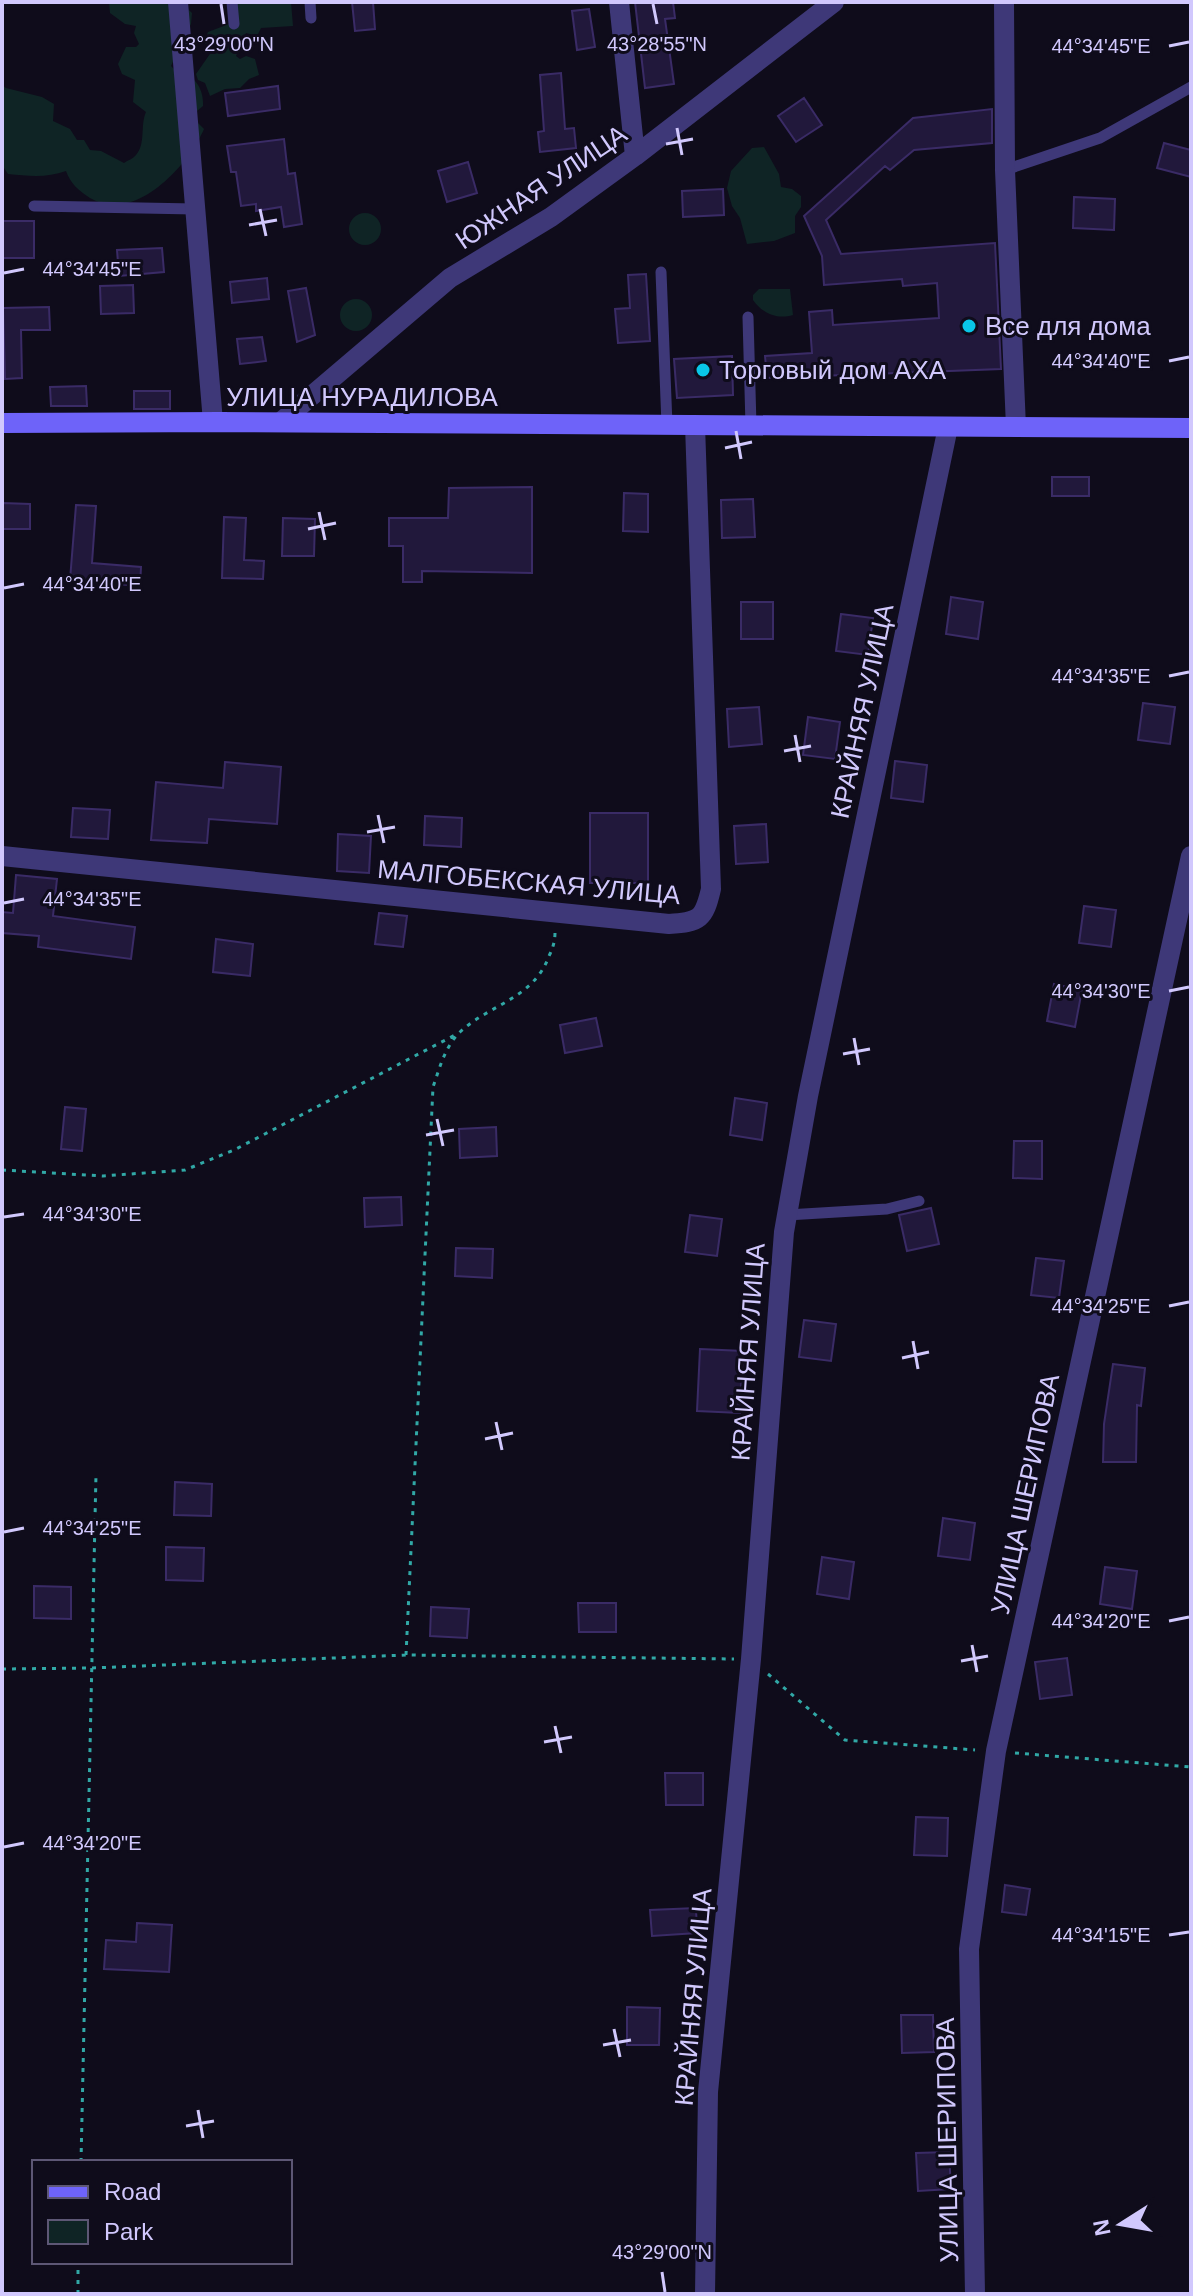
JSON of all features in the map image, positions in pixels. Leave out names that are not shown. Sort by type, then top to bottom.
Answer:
[{"type":"street","points":[[2,423],[213,422],[178,2]]},
{"type":"street","points":[[619,2],[635,156]]},
{"type":"street","name":"ЮЖНАЯ УЛИЦА","points":[[282,421],[450,278],[551,217],[834,2]]},
{"type":"street","points":[[1004,2],[1005,170],[1016,427]]},
{"type":"street","name":"УЛИЦА НУРАДИЛОВА","points":[[213,422],[667,425]]},
{"type":"street","name":"УЛИЦА НУРАДИЛОВА","points":[[213,422],[1191,428]]},
{"type":"street","name":"МАЛГОБЕКСКАЯ УЛИЦА","points":[[2,856],[669,924],[694,922],[706,912],[711,889],[695,425]]},
{"type":"street","name":"КРАЙНЯЯ УЛИЦА","points":[[705,2294],[708,2092],[751,1659],[787,1215],[808,1096],[948,427]]},
{"type":"street","name":"УЛИЦА ШЕРИПОВА","points":[[975,2294],[969,1949],[996,1751],[1191,856]]},
{"type":"lane","points":[[232,2],[234,24]]},
{"type":"lane","points":[[310,2],[311,18]]},
{"type":"lane","points":[[1005,170],[1100,138],[1191,87]]},
{"type":"lane","points":[[34,206],[195,209]]},
{"type":"lane","points":[[661,272],[667,425]]},
{"type":"lane","points":[[748,317],[751,426]]},
{"type":"lane","points":[[787,1215],[887,1209],[919,1201]]},
{"type":"path","points":[[2,1170],[103,1176],[185,1170],[234,1150],[461,1032],[528,989],[546,967],[555,940],[554,912]]},
{"type":"path","points":[[406,1655],[433,1087],[444,1055],[461,1032]]},
{"type":"path","points":[[81,2160],[96,1474]]},
{"type":"path","points":[[2,1669],[406,1655],[751,1659],[845,1740],[1191,1767]]},
{"type":"path","points":[[78,2264],[78,2294]]},
{"type":"green space","points":[[109,2],[187,2],[187,8],[192,13],[191,24],[171,66],[193,79],[203,99],[196,121],[204,129],[186,159],[158,188],[124,204],[107,204],[90,198],[75,186],[66,171],[45,176],[16,175],[8,174],[2,165],[2,85],[42,97],[54,104],[53,121],[70,129],[77,140],[84,140],[90,150],[101,151],[124,163],[139,151],[146,112],[133,102],[135,80],[122,74],[118,64],[126,47],[139,44],[134,33],[136,26],[125,24],[110,13]]},
{"type":"green space","points":[[235,2],[291,2],[293,26],[261,28],[257,36],[246,33],[236,56],[255,59],[259,75],[240,88],[225,89],[210,96],[205,83],[198,80],[196,74],[212,51],[204,42],[208,32],[229,24]]},
{"type":"green space","points":[[764,147],[779,174],[781,187],[792,189],[801,196],[801,207],[795,216],[795,233],[774,241],[747,244],[727,188],[731,171],[752,148]]},
{"type":"green space","points":[[365,213],[376,218],[381,229],[376,240],[365,245],[354,240],[349,229],[354,218]]},
{"type":"green space","points":[[759,289],[790,289],[793,315],[776,316],[761,309],[753,300]]},
{"type":"green space","points":[[356,299],[367,304],[372,315],[367,326],[356,331],[345,326],[340,315],[345,304]]},
{"type":"building","points":[[352,2],[373,2],[375,29],[355,31]]},
{"type":"building","points":[[635,2],[673,2],[675,18],[665,19],[674,84],[645,88]]},
{"type":"building","points":[[589,9],[595,47],[577,50],[572,11]]},
{"type":"building","points":[[561,73],[565,129],[574,128],[576,148],[540,152],[538,132],[544,131],[540,75]]},
{"type":"building","points":[[278,86],[280,109],[228,116],[225,93]]},
{"type":"building","points":[[804,98],[822,125],[796,142],[778,116]]},
{"type":"building","points":[[992,109],[992,143],[914,150],[890,170],[885,166],[826,220],[841,254],[995,243],[1001,369],[767,378],[765,356],[812,353],[809,312],[832,310],[833,325],[939,318],[937,283],[903,286],[902,279],[824,285],[822,256],[804,216],[913,118]]},
{"type":"building","points":[[284,139],[288,174],[295,173],[302,224],[284,227],[281,207],[256,211],[256,204],[241,206],[236,172],[231,172],[227,146]]},
{"type":"building","points":[[1164,143],[1191,150],[1191,177],[1157,168]]},
{"type":"building","points":[[468,162],[477,193],[447,202],[438,171]]},
{"type":"building","points":[[723,189],[724,215],[683,217],[682,191]]},
{"type":"building","points":[[1074,197],[1115,199],[1114,230],[1073,228]]},
{"type":"building","points":[[2,221],[34,221],[34,258],[2,258]]},
{"type":"building","points":[[162,248],[164,272],[119,276],[117,250]]},
{"type":"building","points":[[646,274],[650,341],[618,343],[615,309],[630,308],[628,275]]},
{"type":"building","points":[[267,278],[269,299],[232,303],[230,282]]},
{"type":"building","points":[[133,285],[134,313],[101,314],[100,286]]},
{"type":"building","points":[[306,288],[315,335],[297,342],[288,291]]},
{"type":"building","points":[[49,307],[50,330],[21,330],[22,378],[5,379],[3,308]]},
{"type":"building","points":[[262,337],[266,361],[240,364],[237,339]]},
{"type":"building","name":"Торговый дом АХА","points":[[732,356],[733,395],[677,398],[674,359]]},
{"type":"building","points":[[86,386],[87,406],[51,406],[50,387]]},
{"type":"building","points":[[134,391],[170,391],[170,409],[134,409]]},
{"type":"building","points":[[1052,477],[1089,477],[1089,496],[1052,496]]},
{"type":"building","points":[[532,487],[532,573],[422,571],[422,582],[403,582],[403,546],[389,546],[389,518],[448,518],[449,488]]},
{"type":"building","points":[[624,493],[648,494],[648,532],[623,531]]},
{"type":"building","points":[[753,499],[755,537],[722,538],[721,500]]},
{"type":"building","points":[[2,503],[30,504],[30,529],[2,529]]},
{"type":"building","points":[[76,505],[96,506],[92,563],[141,567],[140,586],[70,580]]},
{"type":"building","points":[[224,517],[246,518],[244,560],[264,561],[263,579],[222,578]]},
{"type":"building","points":[[283,518],[315,519],[314,556],[282,556]]},
{"type":"building","points":[[951,597],[983,602],[978,639],[946,634]]},
{"type":"building","points":[[741,602],[773,602],[773,639],[741,639]]},
{"type":"building","points":[[841,614],[873,618],[868,655],[836,651]]},
{"type":"building","points":[[1143,703],[1175,707],[1170,744],[1138,740]]},
{"type":"building","points":[[759,707],[762,744],[729,747],[727,709]]},
{"type":"building","points":[[808,717],[840,722],[835,759],[803,755]]},
{"type":"building","points":[[895,761],[927,765],[923,802],[891,798]]},
{"type":"building","points":[[225,762],[281,767],[277,824],[209,819],[207,843],[151,840],[156,782],[223,788]]},
{"type":"building","points":[[73,808],[110,810],[108,839],[71,837]]},
{"type":"building","points":[[590,813],[648,813],[648,883],[590,883]]},
{"type":"building","points":[[425,816],[462,818],[461,847],[424,845]]},
{"type":"building","points":[[766,824],[768,862],[736,864],[734,826]]},
{"type":"building","points":[[338,834],[371,836],[369,873],[337,871]]},
{"type":"building","points":[[16,875],[57,879],[53,916],[135,927],[131,959],[38,947],[39,936],[2,933],[2,912],[13,913]]},
{"type":"building","points":[[1084,906],[1116,910],[1111,947],[1079,943]]},
{"type":"building","points":[[379,913],[407,916],[403,947],[375,944]]},
{"type":"building","points":[[216,939],[253,944],[250,976],[213,972]]},
{"type":"building","points":[[1054,984],[1082,990],[1075,1027],[1047,1021]]},
{"type":"building","points":[[596,1018],[602,1046],[565,1053],[560,1025]]},
{"type":"building","points":[[735,1098],[767,1103],[762,1140],[730,1135]]},
{"type":"building","points":[[65,1107],[86,1109],[82,1151],[61,1149]]},
{"type":"building","points":[[496,1127],[497,1156],[460,1158],[459,1129]]},
{"type":"building","points":[[1014,1141],[1042,1141],[1042,1179],[1013,1178]]},
{"type":"building","points":[[401,1197],[402,1225],[365,1227],[364,1198]]},
{"type":"building","points":[[931,1208],[939,1244],[907,1251],[899,1215]]},
{"type":"building","points":[[690,1215],[722,1219],[717,1256],[685,1252]]},
{"type":"building","points":[[456,1248],[493,1249],[492,1278],[455,1276]]},
{"type":"building","points":[[1036,1258],[1064,1261],[1059,1298],[1031,1295]]},
{"type":"building","points":[[804,1320],[836,1324],[831,1361],[799,1357]]},
{"type":"building","points":[[700,1349],[743,1351],[740,1413],[697,1411]]},
{"type":"building","points":[[1113,1364],[1145,1368],[1141,1406],[1137,1405],[1136,1462],[1103,1462],[1104,1424]]},
{"type":"building","points":[[175,1482],[212,1484],[211,1516],[174,1515]]},
{"type":"building","points":[[943,1518],[975,1523],[970,1560],[938,1556]]},
{"type":"building","points":[[166,1547],[204,1548],[203,1581],[166,1580]]},
{"type":"building","points":[[822,1557],[854,1562],[849,1599],[817,1594]]},
{"type":"building","points":[[1105,1567],[1137,1571],[1132,1609],[1100,1604]]},
{"type":"building","points":[[34,1586],[71,1587],[71,1619],[34,1618]]},
{"type":"building","points":[[578,1603],[616,1603],[616,1632],[579,1632]]},
{"type":"building","points":[[431,1607],[469,1609],[467,1638],[430,1636]]},
{"type":"building","points":[[1067,1658],[1072,1695],[1040,1699],[1035,1662]]},
{"type":"building","points":[[665,1773],[703,1773],[703,1805],[666,1805]]},
{"type":"building","points":[[916,1817],[948,1818],[947,1856],[914,1855]]},
{"type":"building","points":[[1005,1885],[1030,1889],[1026,1915],[1002,1912]]},
{"type":"building","points":[[696,1908],[697,1933],[652,1936],[650,1910]]},
{"type":"building","points":[[137,1923],[172,1925],[169,1972],[104,1969],[106,1940],[136,1942]]},
{"type":"building","points":[[627,2007],[660,2008],[659,2045],[627,2045]]},
{"type":"building","points":[[901,2015],[933,2015],[934,2052],[902,2053]]},
{"type":"building","points":[[949,2152],[951,2189],[918,2191],[916,2153]]},
{"type":"place","name":"Все для дома","points":[[969,326]]},
{"type":"place","name":"Торговый дом АХА","points":[[703,370]]}]
